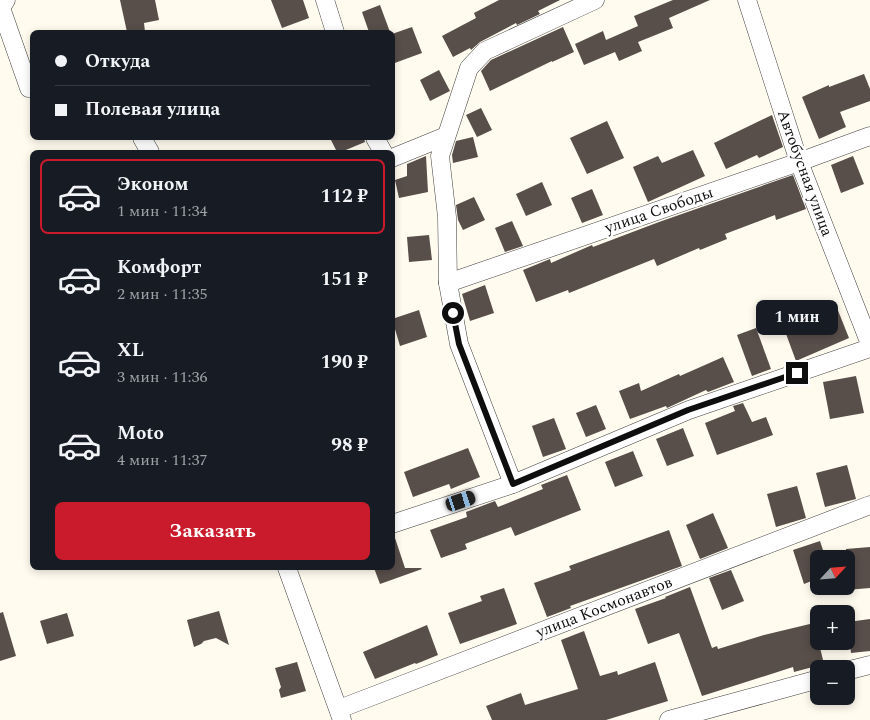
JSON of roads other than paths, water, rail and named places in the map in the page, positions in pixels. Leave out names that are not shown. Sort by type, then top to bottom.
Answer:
[{"type":"street","points":[[325,0],[335,30]]},
{"type":"street","points":[[513,484],[459,344],[448,283],[446,217],[440,156],[469,68],[485,51],[595,0]]},
{"type":"street","name":"Автобусная улица","points":[[747,0],[799,162],[870,344]]},
{"type":"street","points":[[2,6],[30,88]]},
{"type":"street","points":[[395,157],[446,136]]},
{"type":"street","name":"улица Свободы","points":[[448,283],[870,136]]},
{"type":"street","points":[[395,523],[513,484],[688,410],[870,348]]},
{"type":"street","name":"улица Космонавтов","points":[[341,714],[870,506]]},
{"type":"street","points":[[288,570],[341,714]]},
{"type":"street","points":[[855,669],[870,665]]},
{"type":"street","points":[[669,720],[810,681]]}]
